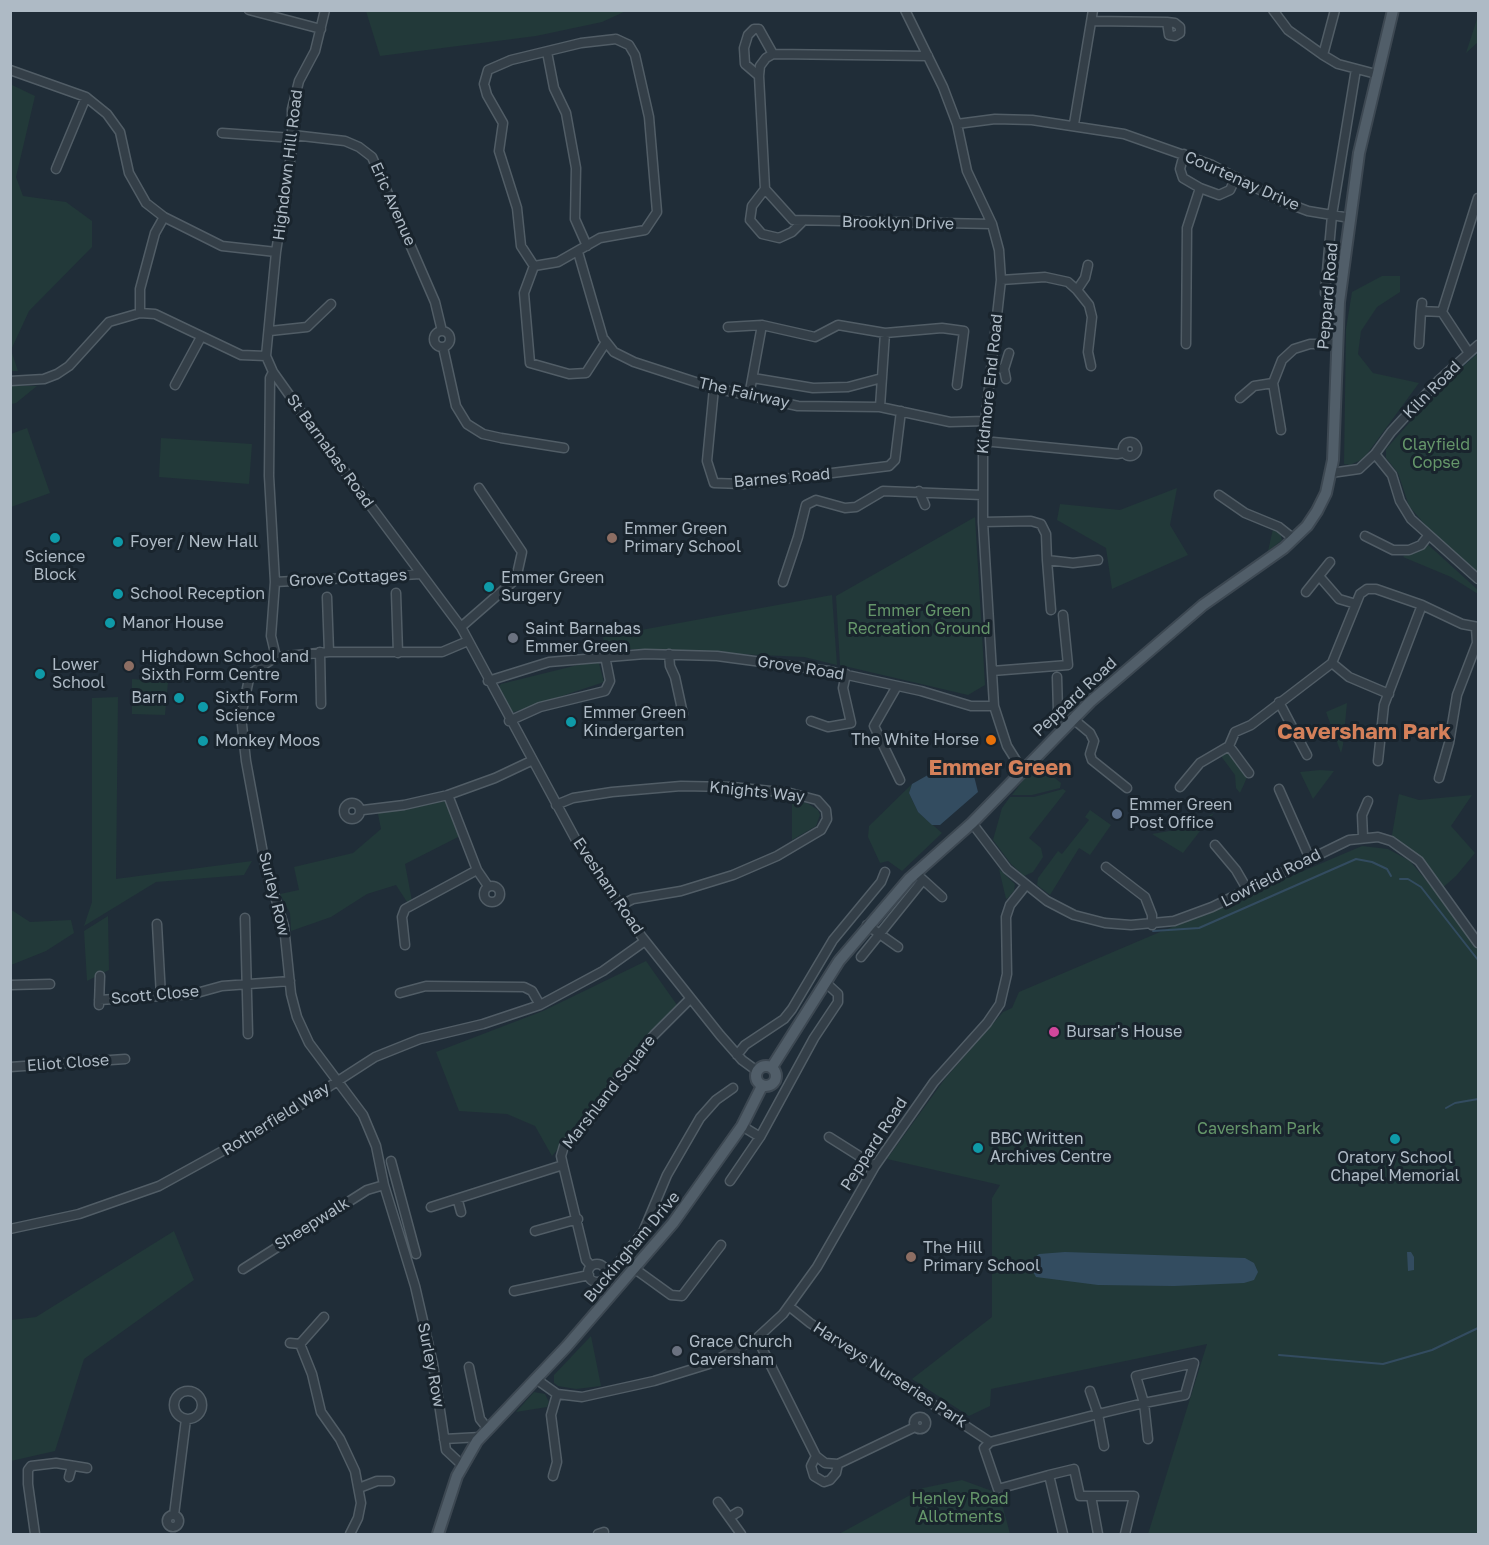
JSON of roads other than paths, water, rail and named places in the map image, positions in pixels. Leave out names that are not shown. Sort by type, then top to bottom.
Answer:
[{"type":"main road","name":"Peppard Road","points":[[972,823],[1070,720],[1161,639],[1294,539],[1317,511],[1331,473],[1339,302],[1359,153],[1393,10]]},
{"type":"main road","points":[[772,1067],[825,982],[867,925],[972,823]]},
{"type":"main road","points":[[762,1066],[772,1067],[776,1073],[776,1080],[771,1085],[762,1086],[757,1080],[757,1071],[762,1066]]},
{"type":"main road","name":"Buckingham Drive","points":[[536,1379],[635,1269],[697,1192],[742,1126],[762,1086]]},
{"type":"main road","points":[[438,1534],[462,1465],[485,1433],[536,1379]]},
{"type":"street","points":[[249,10],[321,29]]},
{"type":"street","name":"Highdown Hill Road","points":[[276,252],[293,136],[291,109],[295,93],[315,51],[326,10]]},
{"type":"street","name":"Kidmore End Road","points":[[905,10],[928,56],[957,124],[967,171],[992,224],[999,250],[1001,280],[983,441],[983,522],[994,706],[1007,746],[1022,770]]},
{"type":"street","points":[[1074,124],[1094,10]]},
{"type":"street","points":[[1273,10],[1288,30],[1323,56],[1376,74]]},
{"type":"street","points":[[1323,56],[1335,10]]},
{"type":"street","points":[[1092,21],[1167,22]]},
{"type":"street","points":[[759,76],[745,64],[744,48],[748,35],[754,29],[759,29],[773,54]]},
{"type":"street","points":[[616,39],[629,45],[635,55],[648,117],[657,212],[645,230],[600,238],[558,262],[534,266],[521,246],[517,208],[498,151],[503,123],[484,84],[488,70],[496,65],[547,52],[616,39]]},
{"type":"street","points":[[547,52],[554,88],[566,113],[576,168],[575,219],[587,246]]},
{"type":"street","points":[[803,221],[793,219],[765,189],[759,76],[760,66],[766,58],[773,54],[928,56]]},
{"type":"street","name":"Peppard Road","points":[[1325,293],[1332,215],[1356,69]]},
{"type":"street","points":[[10,70],[86,97],[106,114],[120,132],[129,173],[146,203],[164,217],[222,246],[276,252],[266,356],[241,355],[155,314],[140,313],[109,322],[69,366],[57,374],[44,379],[10,381]]},
{"type":"street","points":[[56,169],[86,97]]},
{"type":"street","name":"Courtenay Drive","points":[[957,124],[995,118],[1074,124],[1124,134],[1184,154],[1236,177],[1279,200],[1308,211],[1350,218]]},
{"type":"street","name":"Eric Avenue","points":[[222,133],[345,141],[359,147],[372,157],[435,302],[442,331],[437,332],[434,340],[436,345],[443,347],[456,406],[467,424],[483,434],[564,448]]},
{"type":"street","points":[[1184,154],[1180,169],[1184,178],[1200,188],[1219,195],[1230,190],[1236,177]]},
{"type":"street","points":[[1186,344],[1187,228],[1200,188]]},
{"type":"street","points":[[765,189],[752,206],[750,220],[762,234],[779,238],[792,232],[803,221]]},
{"type":"street","points":[[1442,312],[1479,198]]},
{"type":"street","points":[[140,313],[140,289],[155,233],[164,217]]},
{"type":"street","name":"Brooklyn Drive","points":[[803,221],[992,224]]},
{"type":"street","points":[[534,266],[524,293],[530,363],[569,374],[586,372],[606,342],[578,252]]},
{"type":"street","points":[[1077,290],[1085,278],[1088,265]]},
{"type":"street","points":[[1001,280],[1046,277],[1068,282],[1077,290],[1089,305],[1092,317],[1088,352],[1090,366]]},
{"type":"street","points":[[270,331],[307,327],[320,318],[331,304]]},
{"type":"street","points":[[1419,345],[1421,307],[1442,312],[1469,353]]},
{"type":"street","points":[[728,327],[762,326],[815,337],[838,325],[885,333],[942,328],[964,330],[957,385]]},
{"type":"street","points":[[749,396],[762,326]]},
{"type":"street","points":[[880,407],[885,333]]},
{"type":"street","points":[[175,386],[201,337]]},
{"type":"street","name":"The Fairway","points":[[606,342],[614,352],[634,363],[714,388],[749,396],[798,406],[880,407],[950,422],[985,421]]},
{"type":"street","points":[[1281,430],[1273,383],[1282,360],[1294,349],[1310,344],[1338,344]]},
{"type":"street","name":"Kiln Road","points":[[1331,473],[1359,469],[1375,454],[1391,432],[1479,345]]},
{"type":"street","points":[[1006,380],[1004,369],[1009,353]]},
{"type":"street","name":"St Barnabas Road","points":[[266,356],[273,372],[468,641]]},
{"type":"street","points":[[991,368],[1004,369]]},
{"type":"street","points":[[273,372],[270,378],[269,476],[275,582],[271,636],[276,657],[324,652],[442,652],[468,641],[488,681]]},
{"type":"street","points":[[753,378],[813,388],[848,387],[882,378]]},
{"type":"street","points":[[1240,398],[1254,386],[1273,383]]},
{"type":"street","name":"Barnes Road","points":[[714,388],[707,462],[714,483],[743,484],[889,466],[895,460],[901,411]]},
{"type":"street","points":[[983,441],[1123,453]]},
{"type":"street","points":[[1375,454],[1392,475],[1403,509],[1428,536],[1479,579]]},
{"type":"street","points":[[460,627],[516,579],[522,552],[479,488]]},
{"type":"street","points":[[783,582],[806,505],[816,500],[846,508],[856,507],[883,491],[982,495]]},
{"type":"street","points":[[919,491],[925,505]]},
{"type":"street","points":[[1219,495],[1245,513],[1279,527],[1294,539]]},
{"type":"street","points":[[983,522],[1031,521],[1041,524],[1046,534],[1051,610]]},
{"type":"street","points":[[1365,536],[1393,550],[1409,550],[1420,545],[1428,536]]},
{"type":"street","points":[[1047,560],[1073,563],[1098,560]]},
{"type":"street","points":[[1306,592],[1330,562]]},
{"type":"street","name":"Grove Cottages","points":[[275,582],[421,574]]},
{"type":"street","points":[[1319,576],[1339,599],[1356,604]]},
{"type":"street","points":[[1180,787],[1200,763],[1229,746],[1235,732],[1251,725],[1332,663],[1359,594],[1366,589],[1376,589],[1422,605],[1477,628],[1477,643],[1457,694],[1449,743],[1439,778]]},
{"type":"street","name":"Grove Cottages","points":[[396,593],[398,653]]},
{"type":"street","points":[[321,704],[327,597]]},
{"type":"street","points":[[1378,761],[1384,705],[1422,605]]},
{"type":"street","points":[[992,670],[1068,665],[1063,615]]},
{"type":"street","points":[[669,654],[683,714]]},
{"type":"street","name":"Grove Road","points":[[488,681],[549,662],[605,656],[669,654],[775,662],[846,674],[971,706],[994,706]]},
{"type":"street","points":[[509,721],[540,707],[605,691],[610,681],[605,656]]},
{"type":"street","name":"Surley Row","points":[[276,657],[253,672],[249,679],[241,716],[246,761],[266,864],[284,926],[291,994],[303,1032],[363,1115],[376,1146],[433,1364],[444,1439],[449,1455],[462,1465]]},
{"type":"street","points":[[1332,663],[1349,677],[1389,694]]},
{"type":"street","points":[[811,721],[828,727],[851,723],[843,688],[846,674]]},
{"type":"street","points":[[1057,677],[1058,711],[1090,733],[1094,741],[1090,754],[1092,760],[1127,788]]},
{"type":"street","name":"Evesham Road","points":[[488,681],[556,805],[645,941],[737,1055],[757,1071]]},
{"type":"street","points":[[897,686],[874,726],[900,780]]},
{"type":"street","points":[[1279,702],[1307,755]]},
{"type":"street","points":[[1229,746],[1249,773]]},
{"type":"street","points":[[363,810],[404,805],[448,795],[495,778],[531,761]]},
{"type":"street","name":"Knights Way","points":[[556,805],[573,798],[612,792],[691,786],[790,793],[817,800],[826,810],[827,819],[821,830],[777,856],[733,875],[681,891],[633,899],[621,905]]},
{"type":"street","points":[[1279,789],[1310,859]]},
{"type":"street","points":[[448,795],[477,870],[488,886]]},
{"type":"street","points":[[1363,837],[1362,815],[1368,801]]},
{"type":"street","points":[[972,823],[1007,869],[1026,885]]},
{"type":"street","name":"Lowfield Road","points":[[1026,885],[1044,900],[1074,915],[1105,923],[1152,925],[1174,921],[1212,907],[1348,840],[1363,837],[1391,841],[1419,861],[1479,943]]},
{"type":"street","points":[[1217,850],[1247,889]]},
{"type":"street","points":[[1106,867],[1145,897],[1152,915],[1152,925]]},
{"type":"street","points":[[405,945],[402,917],[405,909],[477,870]]},
{"type":"street","points":[[737,1055],[745,1045],[776,1025],[792,1009],[833,940],[881,882],[885,872]]},
{"type":"street","points":[[861,957],[919,876],[942,897]]},
{"type":"street","name":"Peppard Road","points":[[557,1394],[582,1397],[681,1374],[709,1364],[757,1338],[790,1307],[817,1267],[875,1166],[934,1082],[987,1023],[1000,1004],[1007,974],[1006,917],[1010,905],[1026,885]]},
{"type":"street","points":[[245,918],[248,1034]]},
{"type":"street","points":[[157,924],[161,996]]},
{"type":"street","points":[[867,925],[898,947]]},
{"type":"street","name":"Rotherfield Way","points":[[10,1228],[79,1214],[159,1186],[268,1126],[336,1080],[398,1047],[540,1005],[603,971],[645,941]]},
{"type":"street","name":"Scott Close","points":[[100,976],[99,1003],[193,994],[222,986],[290,981]]},
{"type":"street","points":[[730,1181],[760,1137],[814,1038],[838,1002],[838,994],[825,982]]},
{"type":"street","points":[[262,983],[263,995]]},
{"type":"street","points":[[10,984],[50,984]]},
{"type":"street","points":[[400,993],[426,986],[524,987],[532,991],[540,1005]]},
{"type":"street","name":"Marshland Square","points":[[590,1271],[563,1165],[564,1146],[590,1120],[624,1071],[654,1035],[690,999]]},
{"type":"street","name":"Eliot Close","points":[[10,1067],[125,1059]]},
{"type":"street","name":"Buckingham Drive","points":[[606,1270],[616,1266],[638,1241],[667,1175],[700,1118],[716,1100],[733,1088]]},
{"type":"street","points":[[742,1126],[760,1137]]},
{"type":"street","points":[[829,1137],[875,1166]]},
{"type":"street","points":[[391,1161],[416,1254]]},
{"type":"street","points":[[431,1207],[458,1201],[470,1193],[563,1165]]},
{"type":"street","name":"Sheepwalk","points":[[243,1269],[367,1190],[398,1185]]},
{"type":"street","points":[[458,1201],[461,1212]]},
{"type":"street","points":[[535,1231],[578,1220]]},
{"type":"street","points":[[635,1269],[671,1295],[682,1296],[721,1245]]},
{"type":"street","points":[[514,1291],[590,1271],[598,1264],[606,1270],[606,1276],[600,1281],[594,1281],[590,1271]]},
{"type":"street","name":"Harveys Nurseries Park","points":[[790,1307],[810,1323],[990,1442]]},
{"type":"street","points":[[300,1344],[324,1317]]},
{"type":"street","points":[[757,1338],[816,1456],[825,1463],[837,1464],[915,1427]]},
{"type":"street","points":[[290,1343],[300,1344]]},
{"type":"street","points":[[300,1344],[312,1374],[321,1412],[339,1439],[355,1471],[361,1503],[358,1518],[350,1534]]},
{"type":"street","points":[[1125,1534],[1134,1496],[1080,1496],[1074,1469],[998,1489],[984,1448],[990,1442],[1098,1414],[1144,1403],[1185,1395],[1194,1363],[1136,1376],[1144,1403],[1148,1439]]},
{"type":"street","points":[[444,1439],[485,1433],[469,1367]]},
{"type":"street","points":[[536,1379],[557,1394],[551,1415],[557,1462],[554,1476]]},
{"type":"street","points":[[1090,1391],[1098,1414],[1104,1446]]},
{"type":"street","points":[[173,1531],[180,1521],[174,1515],[186,1419]]},
{"type":"street","points":[[816,1456],[812,1461],[812,1472],[818,1480],[830,1480],[836,1473],[837,1464]]},
{"type":"street","points":[[35,1534],[28,1470],[38,1464],[56,1463],[87,1468]]},
{"type":"street","points":[[69,1477],[72,1466]]},
{"type":"street","points":[[1048,1475],[1063,1534]]},
{"type":"street","points":[[358,1488],[377,1481],[390,1480]]},
{"type":"street","points":[[1091,1496],[1098,1534]]},
{"type":"street","points":[[718,1502],[741,1534]]},
{"type":"street","points":[[730,1517],[738,1512]]},
{"type":"water","points":[[942,767],[962,767],[974,776],[978,792],[940,825],[932,825],[918,812],[909,793],[912,784]]},
{"type":"water","points":[[1065,1252],[1245,1258],[1254,1263],[1258,1272],[1254,1280],[1244,1283],[1174,1286],[1098,1285],[1036,1277],[1032,1270],[1033,1259],[1039,1254]]},
{"type":"water","points":[[1407,1252],[1411,1252],[1414,1257],[1414,1270],[1408,1271]]},
{"type":"waterway","points":[[1445,381],[1478,351]]},
{"type":"waterway","points":[[1153,931],[1199,928],[1356,859],[1372,862],[1387,869],[1391,876]]},
{"type":"waterway","points":[[1400,879],[1408,879],[1421,887],[1478,960]]},
{"type":"waterway","points":[[1446,1108],[1455,1103],[1478,1099]]},
{"type":"waterway","points":[[1279,1355],[1383,1364],[1432,1350],[1478,1328]]},
{"type":"place","name":"Science Block","points":[[55,538]]},
{"type":"place","name":"Emmer Green Primary School","points":[[612,538]]},
{"type":"place","name":"Foyer / New Hall","points":[[118,542]]},
{"type":"place","name":"Emmer Green Surgery","points":[[489,587]]},
{"type":"place","name":"School Reception","points":[[118,594]]},
{"type":"place","name":"Manor House","points":[[110,623]]},
{"type":"place","name":"Saint Barnabas Emmer Green","points":[[513,638]]},
{"type":"place","name":"Highdown School and Sixth Form Centre","points":[[129,666]]},
{"type":"place","name":"Lower School","points":[[40,674]]},
{"type":"place","name":"Barn","points":[[179,698]]},
{"type":"place","name":"Sixth Form Science","points":[[203,707]]},
{"type":"place","name":"Emmer Green Kindergarten","points":[[571,722]]},
{"type":"place","name":"The White Horse","points":[[991,740]]},
{"type":"place","name":"Monkey Moos","points":[[203,741]]},
{"type":"place","name":"Emmer Green Post Office","points":[[1117,814]]},
{"type":"place","name":"Bursar's House","points":[[1054,1032]]},
{"type":"place","name":"Oratory School Chapel Memorial","points":[[1395,1139]]},
{"type":"place","name":"BBC Written Archives Centre","points":[[978,1148]]},
{"type":"place","name":"The Hill Primary School","points":[[911,1257]]},
{"type":"place","name":"Grace Church Caversham","points":[[677,1351]]},
{"type":"district","name":"Caversham Park","points":[[1364,732]]},
{"type":"district","name":"Emmer Green","points":[[1000,768]]},
{"type":"park label","name":"Clayfield Copse","points":[[1436,454]]},
{"type":"park label","name":"Emmer Green Recreation Ground","points":[[919,620]]},
{"type":"park label","name":"Henley Road Allotments","points":[[960,1508]]}]
